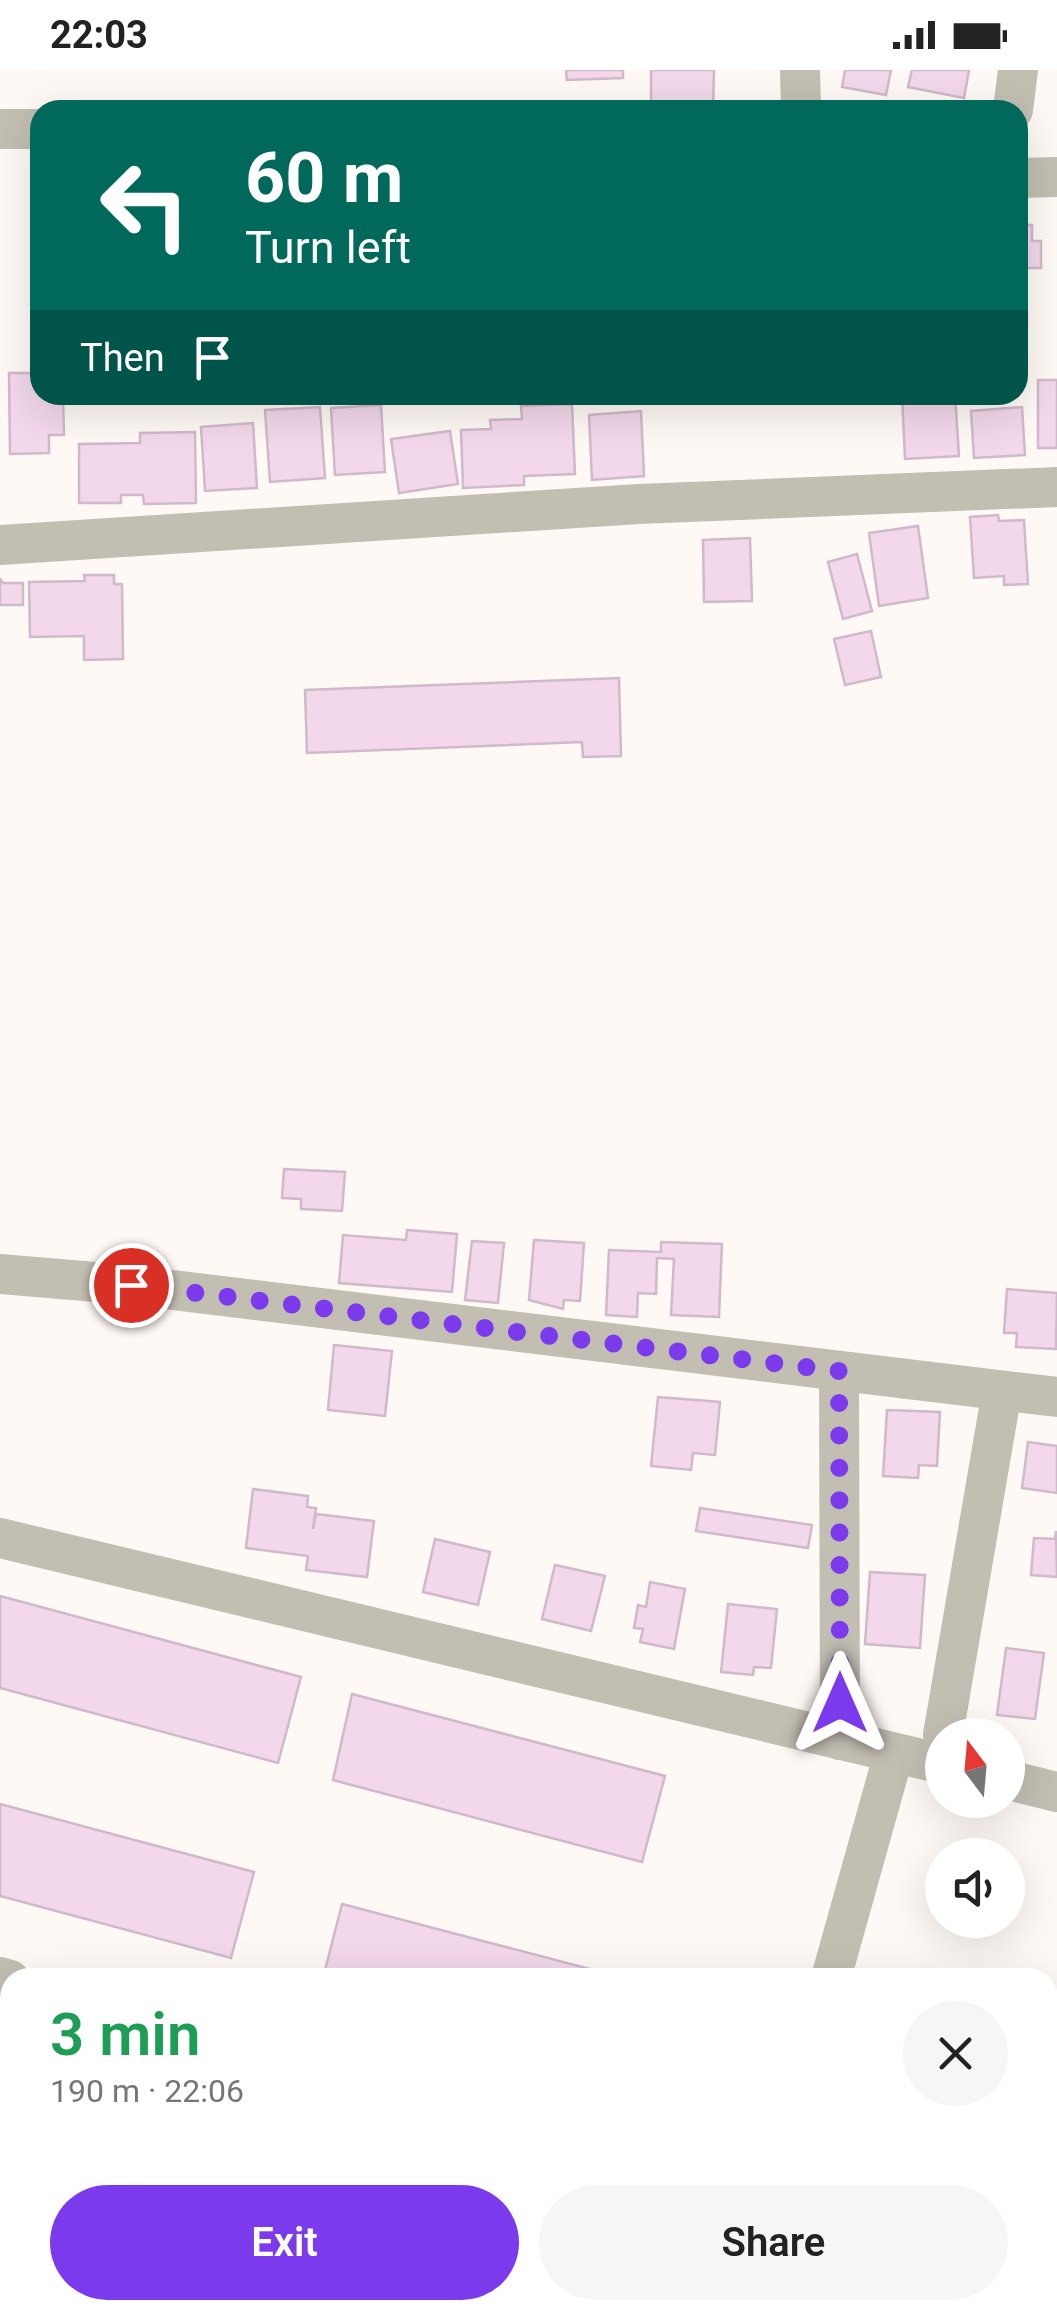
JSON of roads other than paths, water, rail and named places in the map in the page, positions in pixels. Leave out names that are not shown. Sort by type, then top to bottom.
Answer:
[{"type":"street","points":[[800,70],[800,100]]},
{"type":"street","points":[[1014,100],[1018,70]]},
{"type":"street","points":[[0,129],[30,129]]},
{"type":"street","points":[[1028,178],[1057,178]]},
{"type":"street","points":[[0,545],[638,504],[1057,487]]},
{"type":"street","points":[[0,1274],[151,1288],[1057,1397]]},
{"type":"street","points":[[839,1371],[840,1740]]},
{"type":"street","points":[[947,1718],[1002,1391]]},
{"type":"street","points":[[0,1538],[894,1753],[925,1751]]},
{"type":"street","points":[[834,1968],[894,1753]]},
{"type":"street","points":[[1025,1784],[1057,1792]]}]
